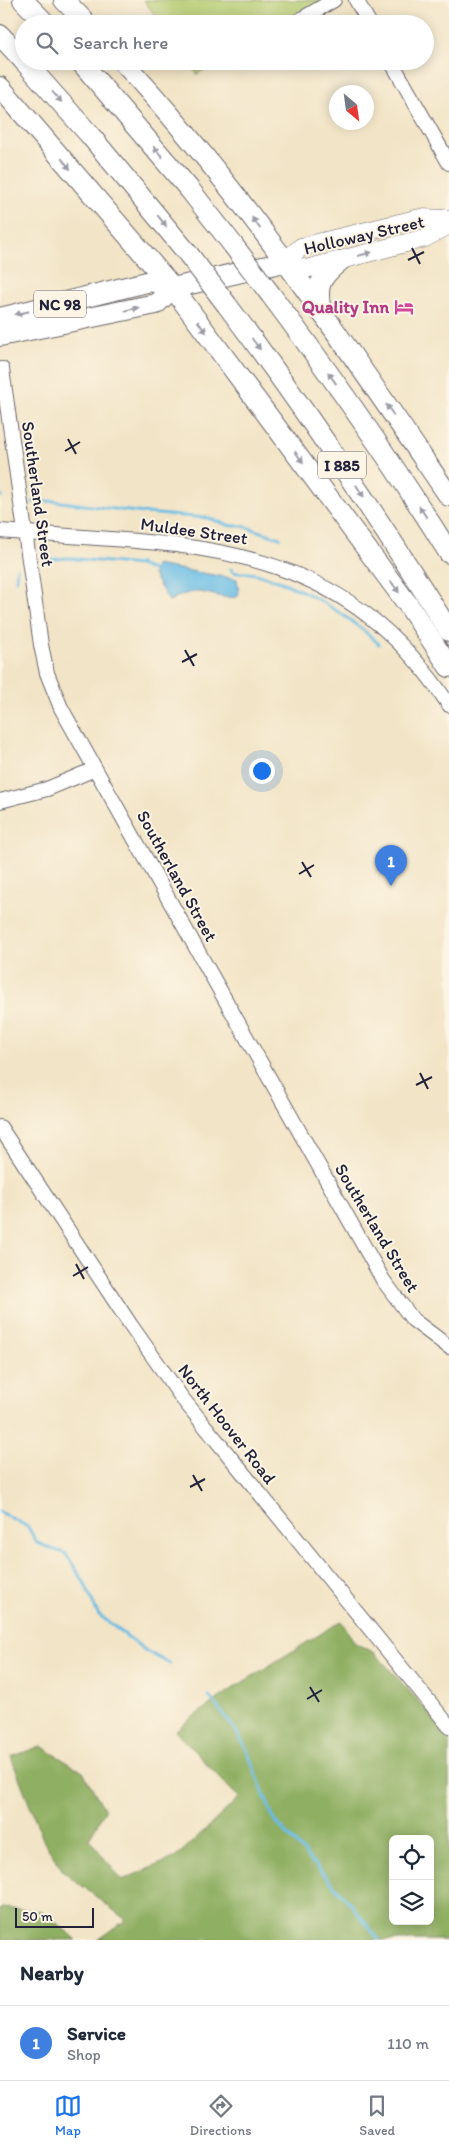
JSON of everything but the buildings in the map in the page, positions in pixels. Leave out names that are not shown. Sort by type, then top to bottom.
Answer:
[{"type":"highway","points":[[24,0],[38,15]]},
{"type":"highway","points":[[64,0],[78,15]]},
{"type":"highway","points":[[83,0],[96,15]]},
{"type":"highway","name":"I 885","points":[[0,35],[15,51]]},
{"type":"highway","name":"I 885","points":[[32,70],[89,134],[189,255],[285,382],[355,484],[449,631]]},
{"type":"highway","name":"I 885","points":[[88,70],[190,190],[271,295],[318,358],[449,553]]},
{"type":"highway","points":[[130,70],[225,181],[321,312],[449,496]]},
{"type":"highway","points":[[138,70],[163,107]]},
{"type":"highway","points":[[0,87],[173,288],[403,598],[449,667]]},
{"type":"highway","points":[[120,288],[133,272],[136,262],[130,240]]},
{"type":"highway","points":[[321,312],[318,296],[321,281],[340,261]]},
{"type":"highway","name":"Holloway Street","points":[[0,318],[120,288],[151,282],[173,288],[284,262]]},
{"type":"highway","name":"Holloway Street","points":[[0,336],[156,304],[173,288]]},
{"type":"main road","name":"Holloway Street","points":[[284,262],[301,247],[420,218],[449,219]]},
{"type":"main road","name":"Holloway Street","points":[[284,262],[306,269],[425,238],[449,225]]},
{"type":"street","points":[[308,15],[334,0]]},
{"type":"street","points":[[356,0],[365,15]]},
{"type":"street","points":[[396,70],[449,163]]},
{"type":"street","name":"Southerland Street","points":[[2,369],[24,533],[47,673],[61,708],[383,1280],[413,1320],[449,1347]]},
{"type":"street","name":"Muldee Street","points":[[0,531],[204,548],[258,559],[287,569],[334,592],[381,626],[419,665],[449,705]]},
{"type":"street","points":[[0,801],[47,789],[95,769]]},
{"type":"street","name":"North Hoover Road","points":[[0,1127],[130,1324],[182,1398],[264,1502],[449,1726]]},
{"type":"green space","points":[[144,0],[324,0],[299,15],[155,15]]},
{"type":"green space","points":[[194,70],[204,70],[197,74]]},
{"type":"green space","points":[[341,1621],[355,1643],[375,1653],[449,1735],[449,1940],[98,1940],[126,1920],[63,1871],[44,1842],[11,1757],[41,1746],[83,1772],[105,1810],[89,1839],[122,1880],[176,1857],[239,1798],[175,1731],[235,1687]]},
{"type":"green space","points":[[0,1908],[42,1911],[77,1940],[0,1940]]},
{"type":"water","points":[[155,565],[237,579],[239,593],[237,597],[223,597],[192,592],[169,601],[153,575]]},
{"type":"waterway","points":[[33,502],[54,501],[144,513],[208,518],[231,526],[243,526],[280,538]]},
{"type":"waterway","points":[[46,560],[67,558],[139,565],[139,563]]},
{"type":"waterway","points":[[139,565],[154,571]]},
{"type":"waterway","points":[[16,580],[17,568]]},
{"type":"waterway","points":[[231,569],[233,572],[253,573],[273,579],[322,601],[379,644]]},
{"type":"waterway","points":[[0,1512],[28,1527],[37,1543],[66,1554],[84,1582],[98,1614],[146,1651],[170,1664]]},
{"type":"waterway","points":[[209,1696],[234,1728],[246,1748],[274,1820],[350,1903],[379,1940]]},
{"type":"place","name":"Quality Inn","points":[[404,307]]},
{"type":"place","name":"Service","points":[[391,886]]}]
